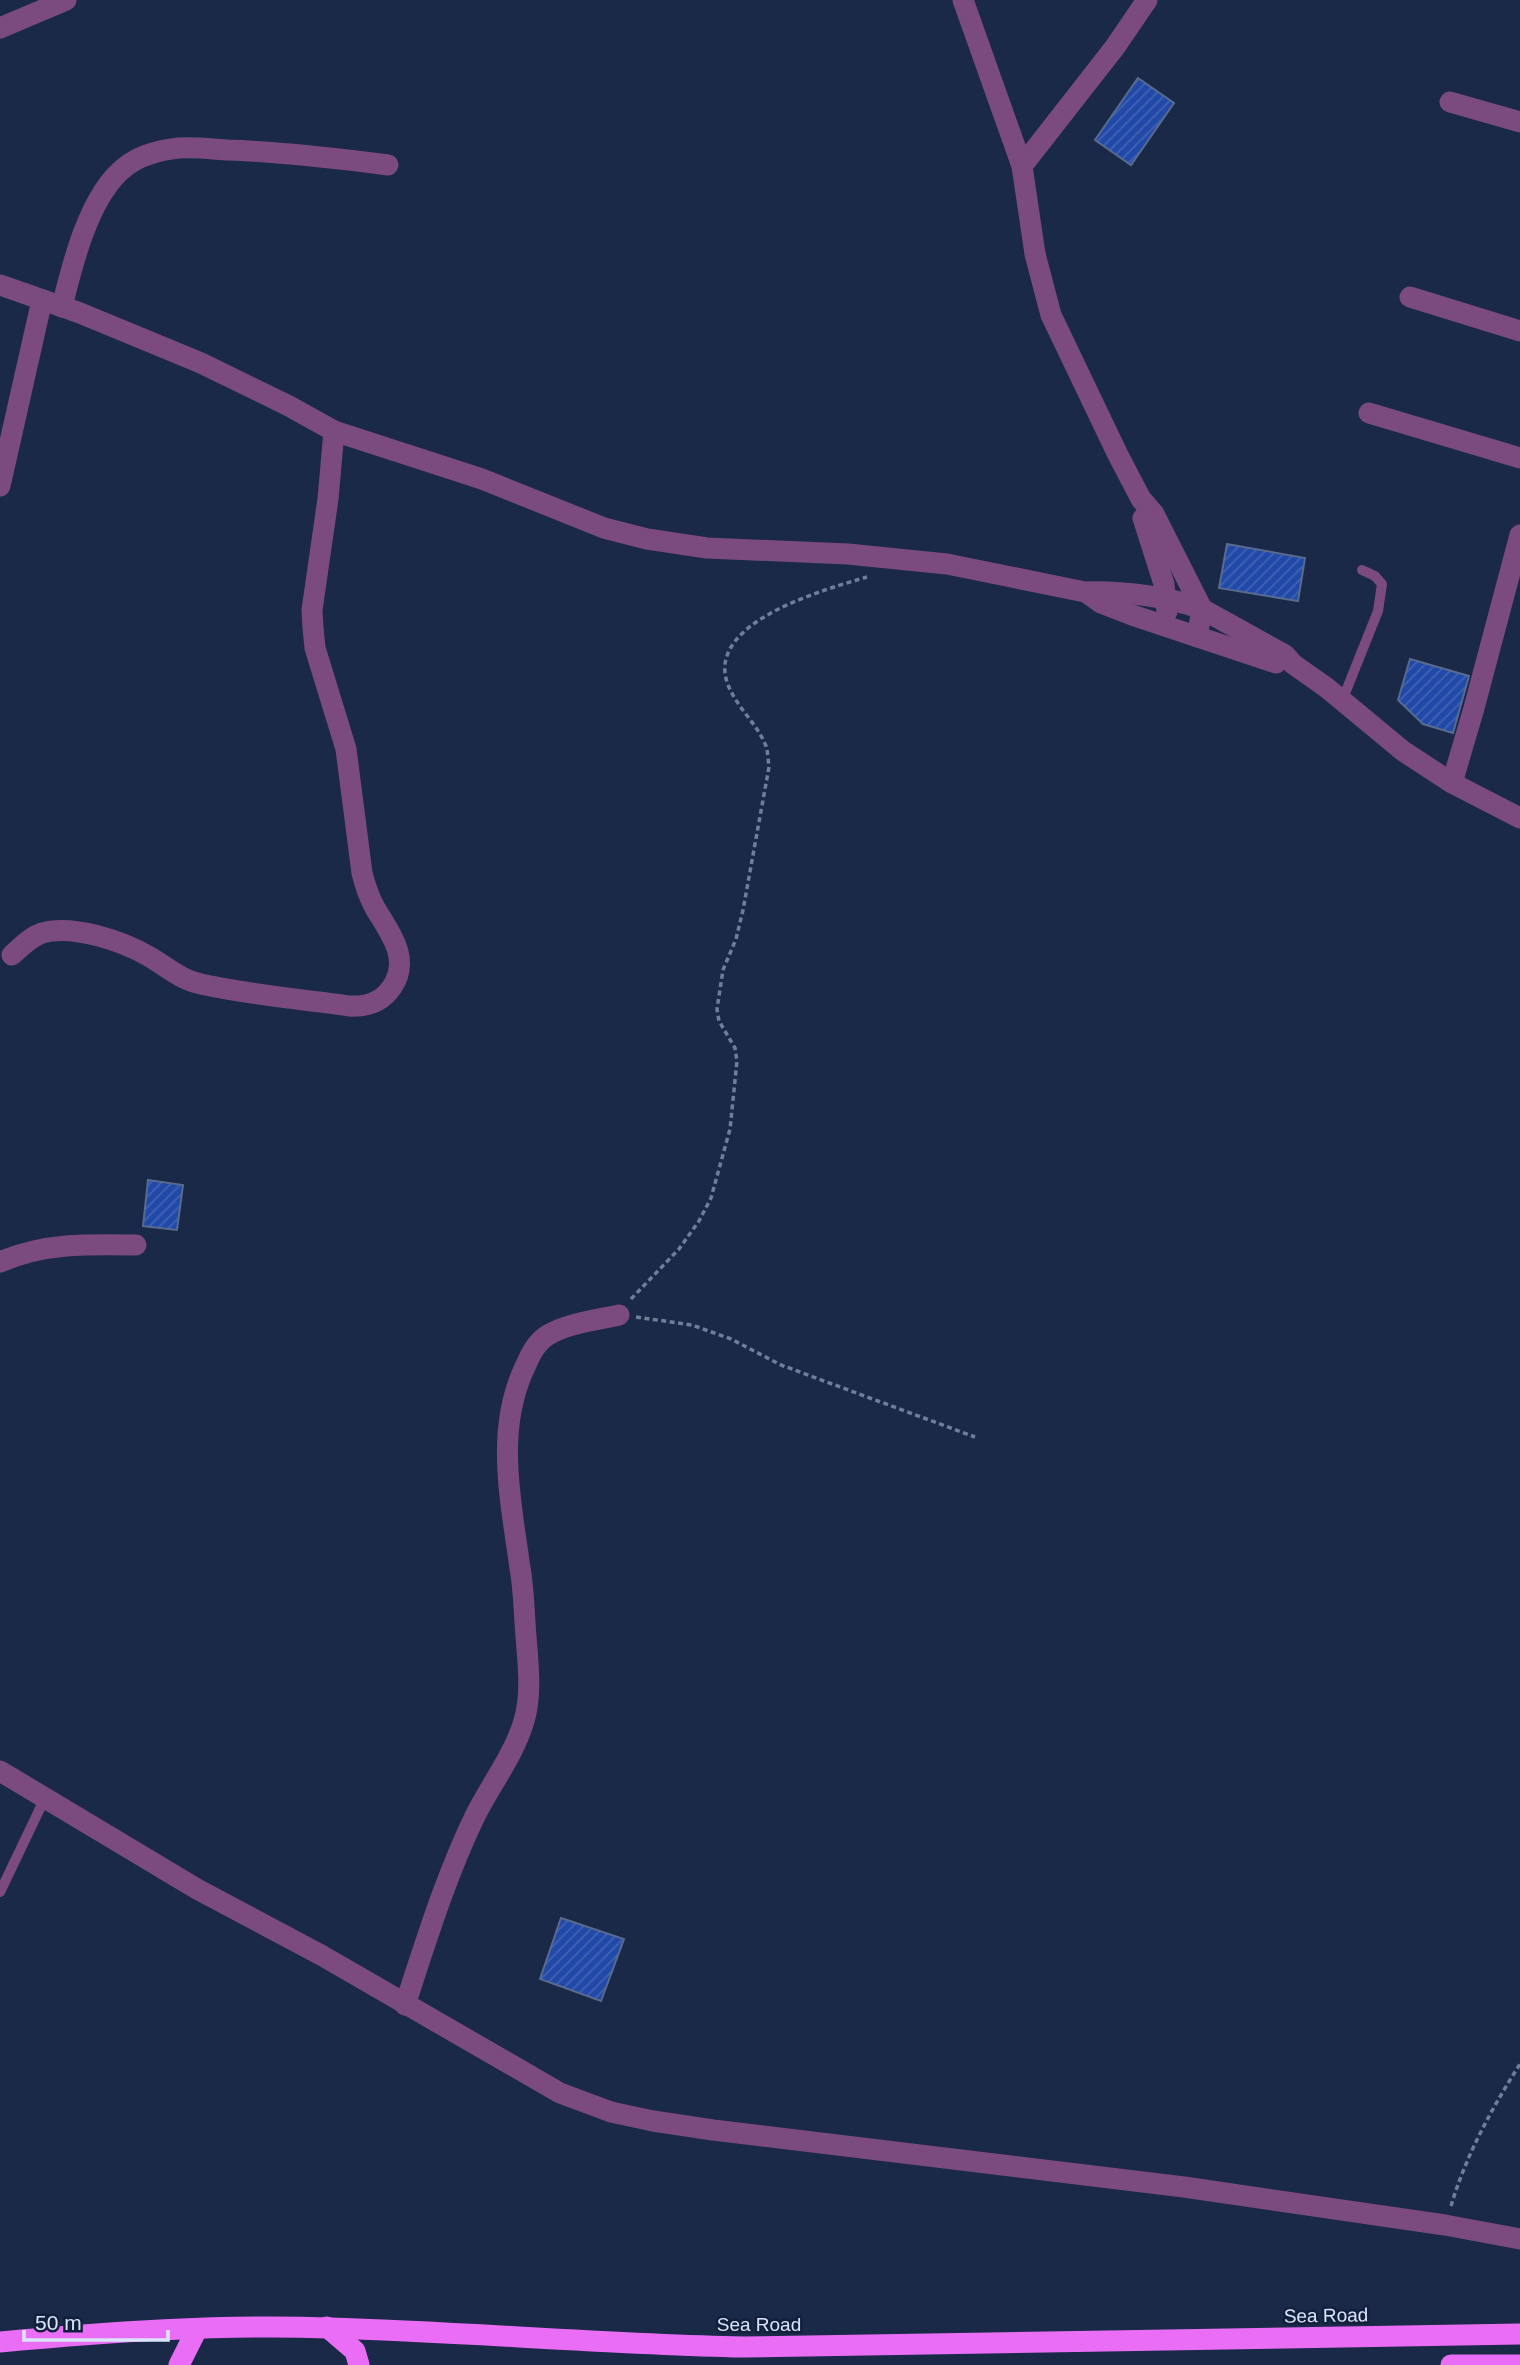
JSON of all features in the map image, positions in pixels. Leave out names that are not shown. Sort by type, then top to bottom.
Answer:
[{"type":"highway","name":"Sea Road","points":[[0,2342],[197,2329],[327,2327],[650,2345],[743,2347],[1520,2334]]},
{"type":"highway","points":[[327,2327],[355,2351],[359,2365]]},
{"type":"highway","points":[[179,2365],[197,2329]]},
{"type":"highway","points":[[1451,2365],[1520,2365]]},
{"type":"street","points":[[0,28],[66,0]]},
{"type":"street","points":[[963,0],[1022,166],[1035,254],[1051,315],[1140,499],[1154,514],[1202,609],[1197,637]]},
{"type":"street","points":[[1022,166],[1115,47],[1147,0]]},
{"type":"street","points":[[1450,102],[1520,122]]},
{"type":"street","points":[[0,486],[52,303],[99,201],[117,175],[137,158],[182,148],[277,152],[388,164]]},
{"type":"street","points":[[0,285],[201,363],[334,431],[482,479],[604,528],[647,539],[707,548],[848,554],[947,564],[1085,592],[1104,591],[1167,598],[1202,609],[1285,655],[1403,751],[1452,783],[1520,818]]},
{"type":"street","points":[[1410,297],[1520,331]]},
{"type":"street","points":[[1369,413],[1520,458]]},
{"type":"street","points":[[12,955],[40,934],[54,930],[73,932],[123,944],[153,958],[178,976],[202,984],[364,1007],[388,993],[396,981],[400,967],[398,951],[367,890],[362,873],[346,749],[315,648],[312,610],[328,499],[334,431]]},
{"type":"street","points":[[1140,499],[1143,520],[1167,598],[1167,627]]},
{"type":"street","points":[[1452,783],[1520,535]]},
{"type":"street","points":[[1085,592],[1101,603],[1167,627],[1281,665],[1293,664]]},
{"type":"street","points":[[0,1262],[48,1247],[136,1245]]},
{"type":"street","points":[[405,2005],[453,1867],[476,1814],[524,1722],[527,1706],[527,1654],[522,1586],[506,1446],[519,1380],[535,1346],[548,1335],[619,1315]]},
{"type":"street","points":[[0,1771],[197,1889],[321,1955],[560,2093],[611,2112],[653,2121],[1184,2187],[1445,2225],[1520,2239]]},
{"type":"lane","points":[[1342,701],[1378,611],[1381,596],[1382,584],[1375,576],[1362,570]]},
{"type":"lane","points":[[0,1892],[45,1798]]},
{"type":"path","points":[[619,1315],[647,1280],[679,1249],[699,1221],[711,1198],[730,1129],[737,1061],[735,1048],[719,1021],[717,1009],[723,970],[736,939],[743,911],[769,767],[766,746],[727,682],[724,669],[726,657],[743,632],[768,614],[805,597],[872,575]]},
{"type":"path","points":[[619,1315],[692,1325],[731,1339],[792,1370],[975,1437]]},
{"type":"path","points":[[1445,2225],[1465,2165],[1520,2064]]},
{"type":"building","points":[[1138,78],[1174,103],[1131,165],[1095,140]]},
{"type":"building","points":[[1227,544],[1305,558],[1298,601],[1219,588]]},
{"type":"building","points":[[1410,659],[1469,676],[1453,733],[1423,724],[1398,700]]},
{"type":"building","points":[[148,1180],[183,1185],[177,1230],[143,1226]]},
{"type":"building","points":[[561,1918],[624,1939],[601,2001],[540,1979]]}]
